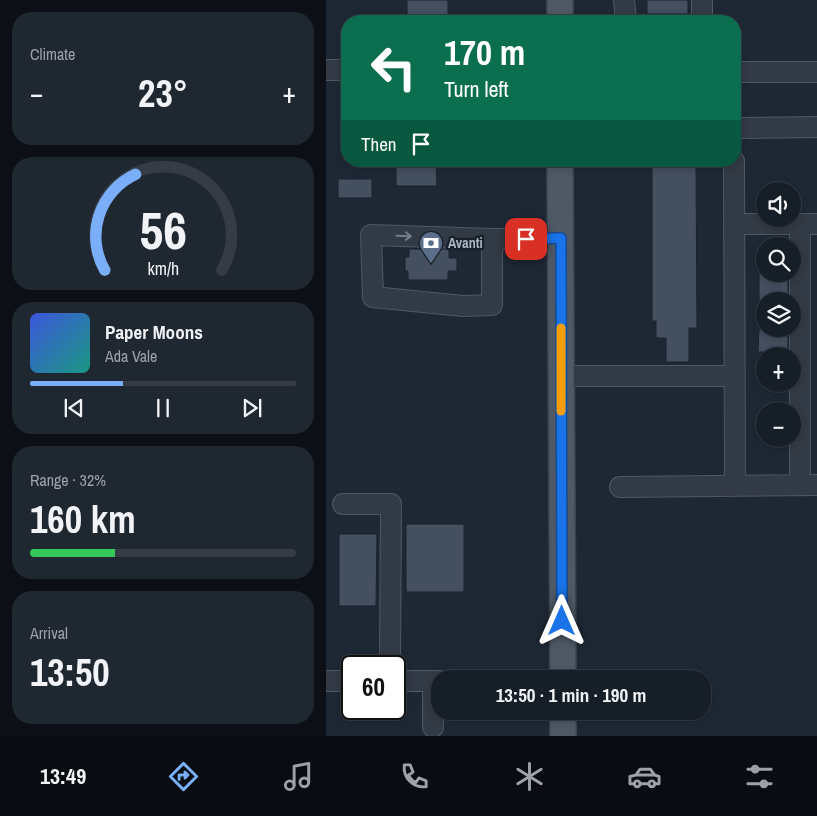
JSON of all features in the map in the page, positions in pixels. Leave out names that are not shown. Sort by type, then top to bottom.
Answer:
[{"type":"main road","points":[[560,0],[560,15]]},
{"type":"main road","points":[[560,167],[563,670]]},
{"type":"main road","points":[[563,720],[563,736]]},
{"type":"street","points":[[624,0],[625,15]]},
{"type":"street","points":[[702,0],[702,15]]},
{"type":"street","points":[[326,70],[341,70]]},
{"type":"street","points":[[741,72],[817,72]]},
{"type":"street","points":[[741,128],[817,127]]},
{"type":"street","points":[[734,167],[735,486]]},
{"type":"street","points":[[620,487],[808,485],[808,224],[734,224]]},
{"type":"street","points":[[492,240],[492,305],[462,306],[373,297],[371,235],[492,240],[561,238]]},
{"type":"street","points":[[561,376],[734,376]]},
{"type":"street","points":[[343,504],[391,504],[390,655]]},
{"type":"street","points":[[326,681],[341,681]]},
{"type":"street","points":[[406,681],[431,681]]},
{"type":"street","points":[[433,720],[433,727]]},
{"type":"building","points":[[407,0],[448,0],[448,15],[407,15]]},
{"type":"building","points":[[647,0],[688,0],[688,14],[647,14]]},
{"type":"building","points":[[396,167],[436,167],[437,186],[396,186]]},
{"type":"building","points":[[652,167],[696,167],[697,328],[689,328],[689,362],[666,362],[666,338],[656,338],[656,321],[652,321]]},
{"type":"building","points":[[338,179],[372,179],[372,198],[338,198]]},
{"type":"building","name":"Avanti","points":[[409,249],[449,249],[449,258],[457,258],[457,271],[448,271],[448,280],[408,280],[408,271],[405,271],[405,257],[409,257]]},
{"type":"building","points":[[759,282],[788,282],[788,292],[759,292]]},
{"type":"building","points":[[759,337],[788,337],[788,347],[758,347]]},
{"type":"building","points":[[406,524],[464,524],[464,592],[406,592]]},
{"type":"building","points":[[339,534],[377,534],[376,606],[339,606]]},
{"type":"slow traffic","points":[[561,328],[561,411]]},
{"type":"place","name":"Avanti","points":[[431,264]]},
{"type":"route","points":[[526,239],[561,238],[562,621]]}]
